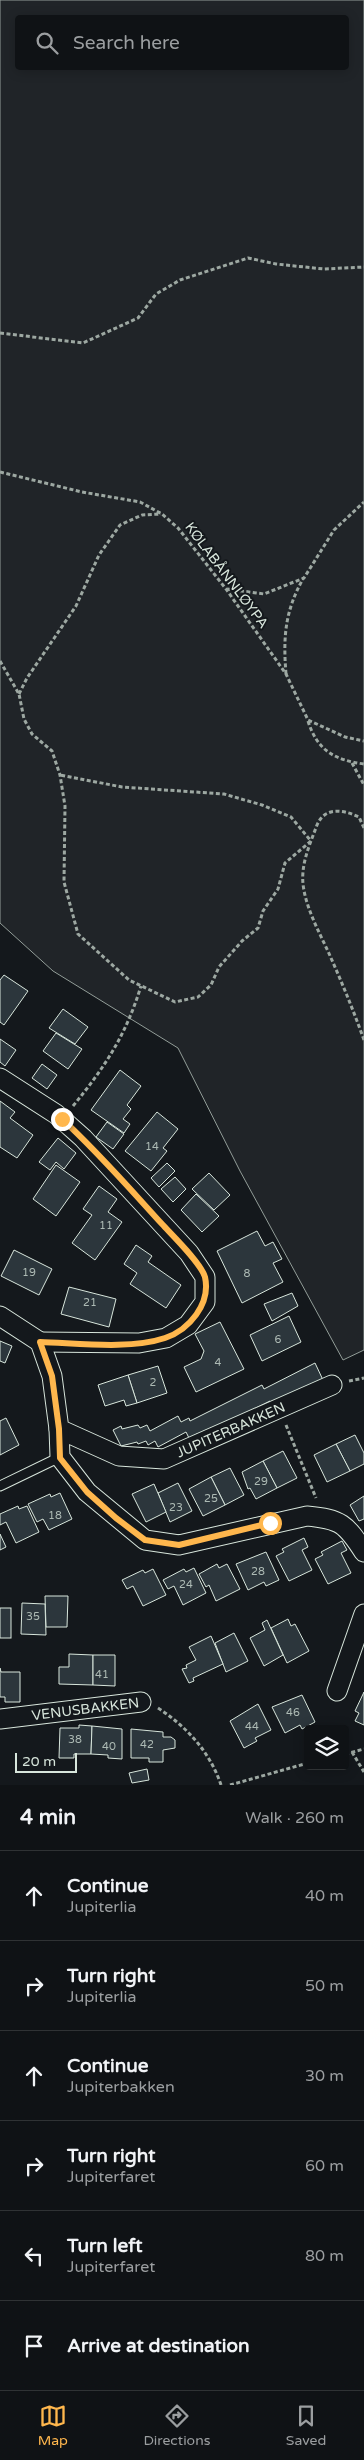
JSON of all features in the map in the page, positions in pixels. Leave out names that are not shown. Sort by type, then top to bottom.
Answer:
[{"type":"street","points":[[0,1078],[32,1096],[62,1119],[82,1138],[189,1253],[205,1277],[205,1302],[188,1325],[166,1338],[139,1343],[40,1342],[0,1316]]},
{"type":"street","points":[[40,1342],[52,1376],[59,1429],[60,1458],[87,1492],[145,1540],[179,1545],[307,1516],[328,1518],[348,1528],[364,1552]]},
{"type":"street","name":"JUPITERBAKKEN","points":[[59,1429],[120,1456],[164,1459],[332,1385]]},
{"type":"street","points":[[337,1691],[364,1614]]},
{"type":"street","name":"VENUSBAKKEN","points":[[0,1719],[141,1702]]},
{"type":"lane","points":[[0,1486],[60,1458]]},
{"type":"path","points":[[0,333],[83,343],[138,318],[156,294],[180,280],[248,258],[276,264],[324,269],[364,267]]},
{"type":"path","name":"KØLABÅNNLØYPA","points":[[0,472],[82,492],[140,502],[162,514],[178,528],[226,589],[286,674],[313,735],[325,752],[352,763],[364,764]]},
{"type":"path","points":[[286,674],[284,644],[292,600],[334,530],[364,502]]},
{"type":"path","points":[[19,694],[27,678],[48,650],[76,606],[99,555],[120,525],[142,515],[162,514]]},
{"type":"path","points":[[226,589],[264,594],[304,578]]},
{"type":"path","points":[[0,661],[19,694],[24,718],[32,734],[52,752],[60,775],[65,806],[64,882],[78,934],[129,980],[175,1002],[198,997],[210,985],[219,967],[242,941],[258,928],[263,911],[278,889],[285,864],[311,841]]},
{"type":"path","points":[[308,720],[345,737],[364,741]]},
{"type":"path","points":[[352,763],[364,785]]},
{"type":"path","points":[[60,775],[122,787],[224,794],[262,805],[292,817],[311,841]]},
{"type":"path","points":[[364,828],[359,817],[345,810],[332,811],[319,820],[304,860],[303,883],[310,912],[351,1002],[364,1040]]},
{"type":"path","points":[[62,1119],[103,1070],[132,1018],[142,986]]},
{"type":"path","points":[[288,1429],[319,1507],[318,1517]]},
{"type":"path","name":"VENUSBAKKEN","points":[[141,1702],[162,1711],[199,1744],[215,1767],[220,1785]]},
{"type":"path","points":[[349,1753],[364,1749]]},
{"type":"path","points":[[352,1752],[364,1772]]},
{"type":"path","points":[[230,1785],[304,1765]]},
{"type":"shaded area","points":[[0,0],[364,0],[364,1350],[343,1360],[240,1171],[178,1048],[53,971],[0,923]]},
{"type":"building","points":[[4,975],[28,991],[4,1025],[0,1022],[0,980]]},
{"type":"building","points":[[63,1009],[88,1027],[75,1044],[49,1028]]},
{"type":"building","points":[[56,1033],[82,1049],[68,1069],[43,1051]]},
{"type":"building","points":[[0,1039],[16,1050],[5,1066],[0,1062]]},
{"type":"building","points":[[42,1064],[57,1075],[47,1089],[32,1078]]},
{"type":"building","points":[[120,1070],[141,1086],[127,1105],[131,1109],[123,1119],[130,1124],[124,1133],[91,1110]]},
{"type":"building","points":[[0,1101],[15,1112],[10,1118],[33,1135],[17,1158],[0,1147]]},
{"type":"building","points":[[157,1112],[178,1129],[163,1148],[167,1151],[151,1171],[125,1151]]},
{"type":"building","points":[[107,1122],[124,1134],[113,1149],[96,1137]]},
{"type":"building","points":[[58,1138],[76,1153],[64,1169],[56,1162],[50,1170],[39,1162]]},
{"type":"building","points":[[167,1163],[175,1171],[159,1187],[151,1178]]},
{"type":"building","points":[[56,1165],[80,1182],[56,1216],[33,1199]]},
{"type":"building","points":[[209,1173],[230,1195],[214,1210],[192,1189]]},
{"type":"building","points":[[175,1177],[186,1189],[173,1202],[161,1189]]},
{"type":"building","points":[[99,1186],[117,1199],[108,1212],[122,1222],[95,1260],[72,1243],[92,1215],[83,1209]]},
{"type":"building","points":[[196,1194],[219,1216],[202,1232],[181,1210]]},
{"type":"building","points":[[257,1231],[265,1246],[273,1242],[282,1259],[273,1263],[283,1282],[242,1303],[217,1251]]},
{"type":"building","points":[[136,1245],[152,1256],[148,1262],[181,1285],[166,1308],[130,1284],[137,1273],[124,1264]]},
{"type":"building","points":[[14,1250],[52,1269],[39,1295],[1,1276]]},
{"type":"building","points":[[69,1287],[116,1299],[109,1327],[61,1314]]},
{"type":"building","points":[[292,1293],[298,1306],[272,1321],[264,1304]]},
{"type":"building","points":[[289,1316],[301,1342],[262,1361],[250,1335]]},
{"type":"building","points":[[220,1322],[244,1369],[196,1392],[184,1367],[201,1359],[204,1351],[195,1334]]},
{"type":"building","points":[[0,1341],[12,1346],[5,1363],[0,1361]]},
{"type":"building","points":[[315,1363],[323,1380],[273,1406],[270,1401],[198,1437],[197,1434],[189,1438],[186,1432],[158,1447],[155,1441],[148,1445],[146,1441],[121,1446],[113,1430],[121,1426],[122,1429],[138,1425],[140,1428],[147,1425],[150,1431],[178,1416],[181,1422],[189,1418],[190,1421],[262,1385],[264,1389]]},
{"type":"building","points":[[158,1366],[167,1393],[137,1403],[128,1375]]},
{"type":"building","points":[[128,1375],[137,1403],[126,1406],[124,1400],[105,1406],[98,1385]]},
{"type":"building","points":[[6,1418],[19,1445],[0,1455],[0,1421]]},
{"type":"building","points":[[355,1435],[364,1453],[364,1464],[350,1471],[336,1444]]},
{"type":"building","points":[[336,1444],[350,1471],[327,1482],[314,1455]]},
{"type":"building","points":[[283,1451],[297,1478],[277,1488],[263,1461]]},
{"type":"building","points":[[263,1461],[277,1488],[256,1499],[250,1488],[248,1489],[242,1472]]},
{"type":"building","points":[[230,1468],[244,1495],[225,1505],[211,1477]]},
{"type":"building","points":[[211,1477],[225,1505],[203,1516],[189,1489]]},
{"type":"building","points":[[178,1483],[192,1511],[170,1522],[158,1493]]},
{"type":"building","points":[[154,1484],[166,1512],[146,1522],[132,1494]]},
{"type":"building","points":[[60,1493],[72,1519],[49,1530],[43,1519],[37,1522],[28,1504],[50,1494],[51,1497]]},
{"type":"building","points":[[364,1496],[364,1519],[359,1521],[350,1505]]},
{"type":"building","points":[[18,1506],[19,1509],[27,1506],[39,1532],[16,1543],[6,1522],[0,1525],[0,1514]]},
{"type":"building","points":[[0,1534],[6,1547],[0,1550]]},
{"type":"building","points":[[304,1538],[308,1547],[302,1550],[312,1570],[289,1581],[276,1556],[284,1552],[282,1549]]},
{"type":"building","points":[[342,1541],[347,1550],[341,1553],[351,1573],[328,1584],[315,1559],[323,1555],[321,1552]]},
{"type":"building","points":[[266,1552],[279,1580],[266,1586],[264,1582],[248,1590],[236,1564]]},
{"type":"building","points":[[217,1564],[219,1568],[227,1564],[240,1589],[216,1601],[209,1585],[206,1587],[199,1574]]},
{"type":"building","points":[[194,1568],[206,1593],[183,1605],[174,1586],[168,1589],[163,1580],[184,1569],[186,1572]]},
{"type":"building","points":[[153,1569],[166,1595],[143,1606],[133,1586],[127,1589],[122,1580],[143,1570],[145,1573]]},
{"type":"building","points":[[45,1596],[68,1596],[67,1627],[46,1627]]},
{"type":"building","points":[[22,1603],[45,1604],[46,1635],[21,1634]]},
{"type":"building","points":[[0,1608],[11,1608],[11,1638],[0,1638]]},
{"type":"building","points":[[288,1619],[291,1626],[295,1624],[309,1651],[287,1663],[271,1628]]},
{"type":"building","points":[[267,1620],[283,1655],[264,1666],[250,1638],[265,1630],[262,1623]]},
{"type":"building","points":[[234,1633],[248,1661],[226,1672],[215,1643]]},
{"type":"building","points":[[211,1636],[223,1664],[193,1678],[194,1681],[189,1683],[182,1669],[187,1668],[186,1665],[196,1660],[189,1647]]},
{"type":"building","points":[[69,1654],[93,1655],[93,1685],[59,1684],[59,1667],[69,1667]]},
{"type":"building","points":[[93,1655],[115,1655],[115,1686],[93,1685]]},
{"type":"building","points":[[0,1668],[1,1672],[20,1672],[20,1702],[5,1702],[5,1697],[0,1697]]},
{"type":"building","points":[[364,1692],[364,1725],[355,1721],[359,1713],[355,1711]]},
{"type":"building","points":[[302,1695],[315,1722],[304,1725],[302,1729],[300,1725],[285,1733],[272,1707]]},
{"type":"building","points":[[258,1704],[271,1730],[255,1738],[257,1741],[244,1748],[230,1721]]},
{"type":"building","points":[[79,1725],[92,1726],[91,1754],[74,1754],[74,1758],[59,1758],[60,1728],[79,1728]]},
{"type":"building","points":[[92,1726],[122,1729],[122,1759],[108,1758],[108,1755],[91,1754]]},
{"type":"building","points":[[131,1729],[163,1732],[163,1737],[171,1737],[175,1740],[175,1748],[163,1750],[163,1762],[149,1762],[149,1758],[131,1758]]},
{"type":"building","points":[[147,1769],[149,1780],[132,1783],[129,1773]]},
{"type":"route","points":[[62,1119],[189,1253],[205,1277],[205,1302],[188,1325],[166,1338],[139,1343],[40,1342],[52,1376],[59,1429],[60,1458],[87,1492],[116,1518],[145,1540],[179,1545],[270,1523]]}]
